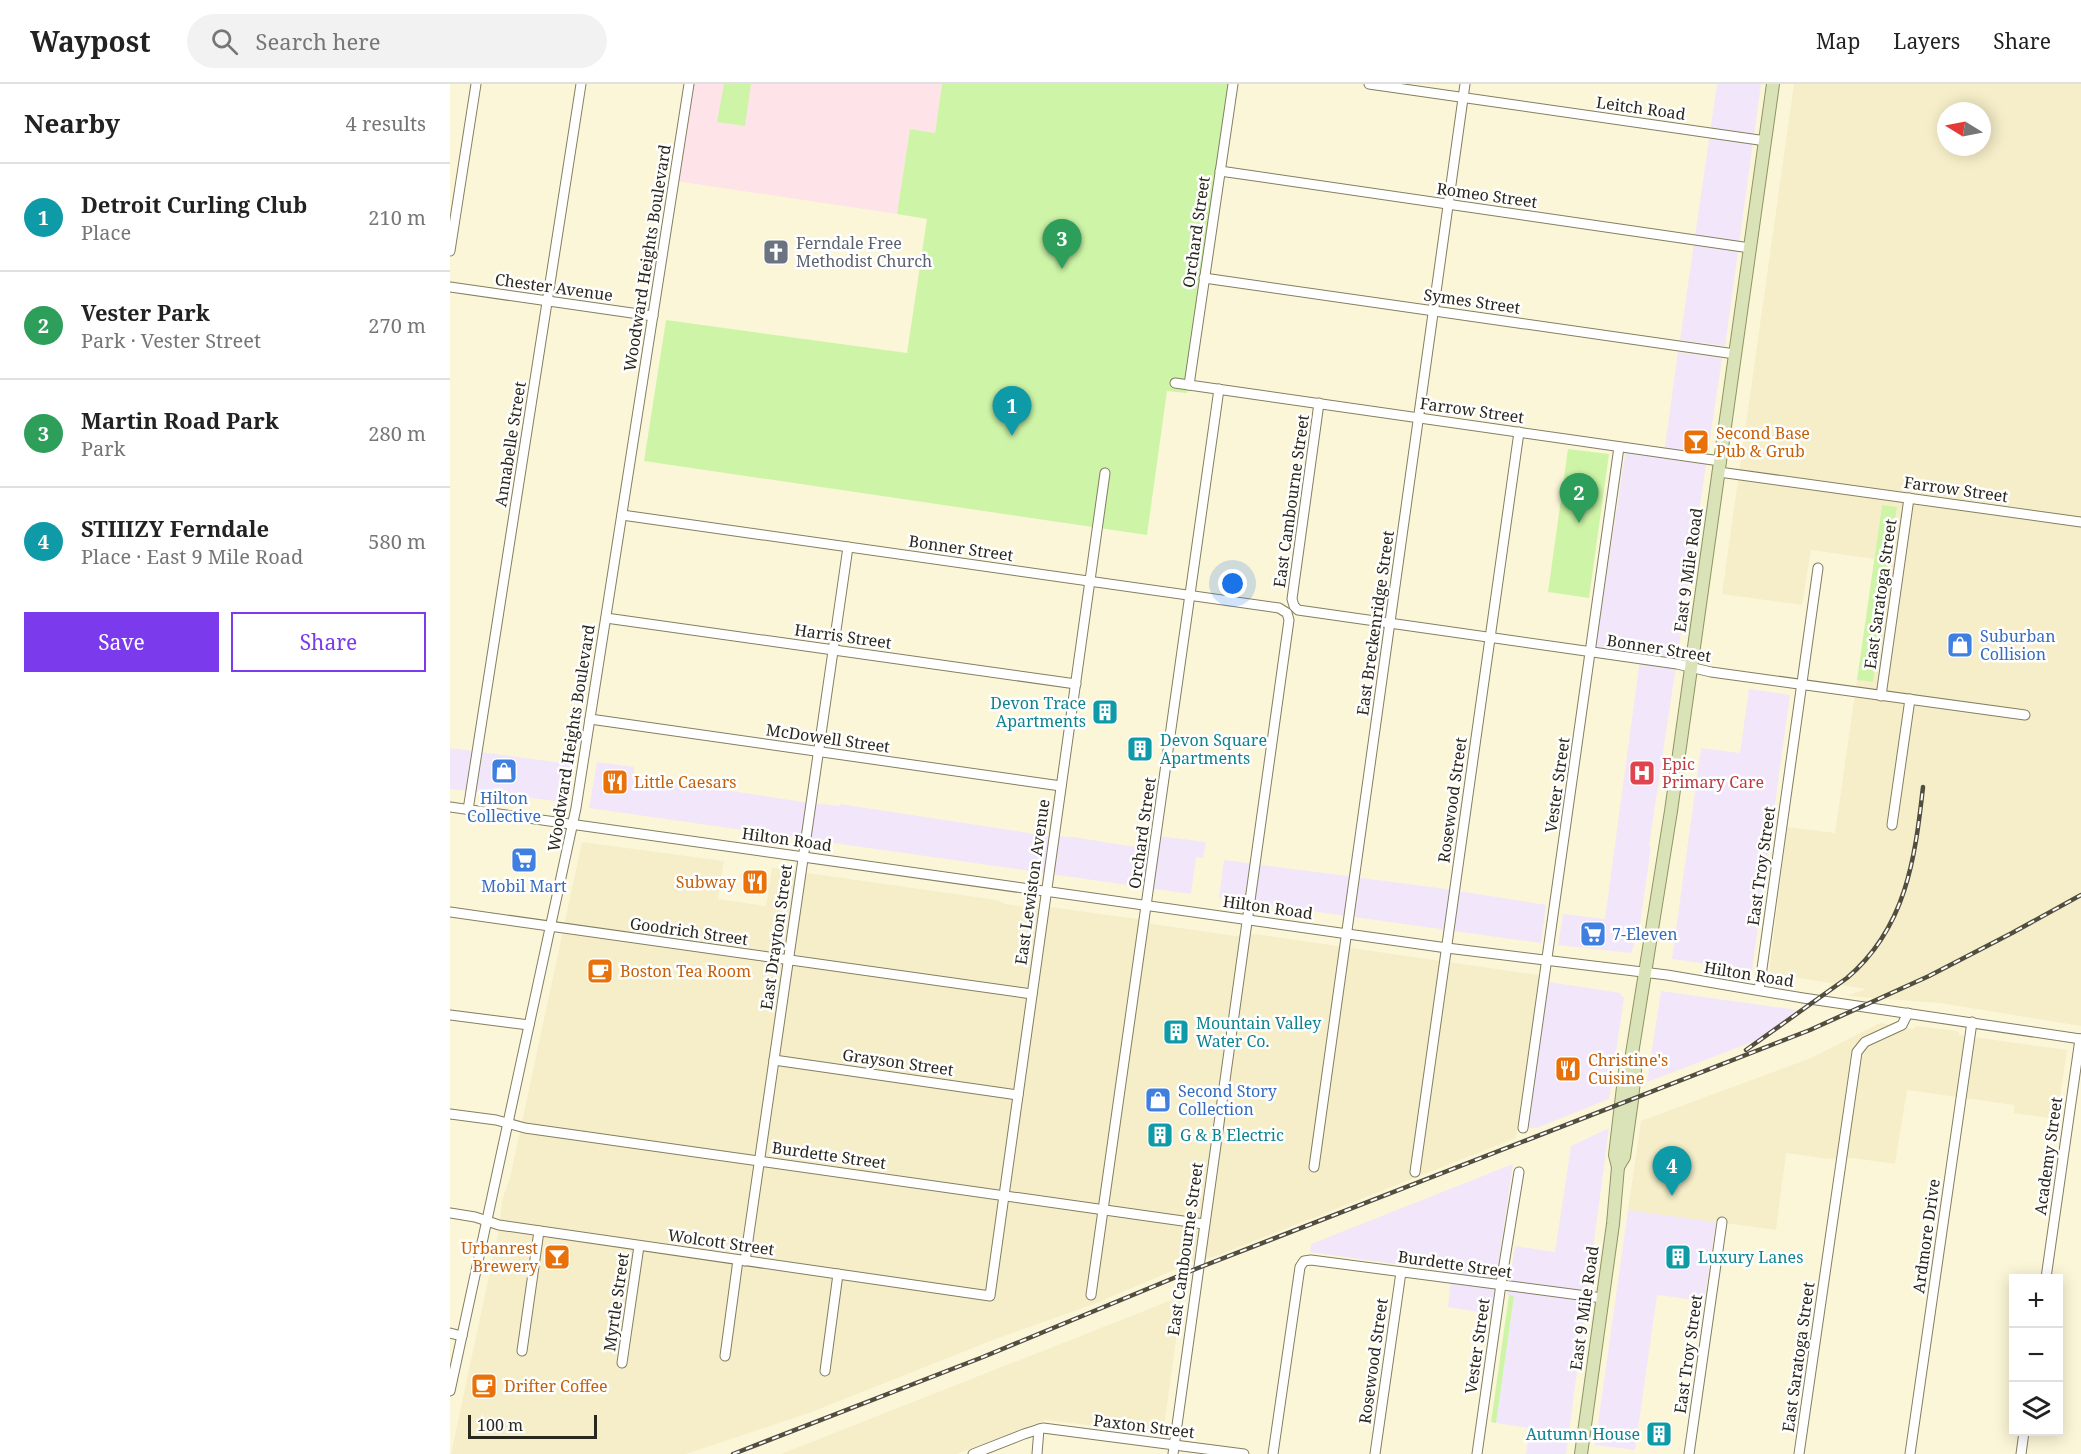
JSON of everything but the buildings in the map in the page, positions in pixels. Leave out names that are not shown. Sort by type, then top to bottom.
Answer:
[{"type":"main road","name":"East 9 Mile Road","points":[[1581,1454],[1613,1224],[1618,1167],[1615,1155],[1625,1070],[1631,1060],[1646,972],[1773,84]]},
{"type":"street","points":[[450,251],[476,84]]},
{"type":"street","name":"Annabelle Street","points":[[468,810],[581,84]]},
{"type":"street","name":"Woodward Heights Boulevard","points":[[450,1391],[573,824],[689,84]]},
{"type":"street","name":"Orchard Street","points":[[1189,384],[1233,84]]},
{"type":"street","name":"Leitch Road","points":[[1369,84],[1766,141]]},
{"type":"street","name":"East Breckenridge Street","points":[[1314,1167],[1465,84]]},
{"type":"street","name":"Romeo Street","points":[[1220,171],[1750,248]]},
{"type":"street","name":"Symes Street","points":[[1204,278],[1735,354]]},
{"type":"street","name":"Chester Avenue","points":[[450,287],[653,316]]},
{"type":"street","name":"Farrow Street","points":[[1175,383],[1619,447],[1720,467],[1909,498],[2081,522]]},
{"type":"street","name":"Orchard Street","points":[[1091,1295],[1219,389]]},
{"type":"street","name":"East Cambourne Street","points":[[1292,603],[1320,403]]},
{"type":"street","name":"Rosewood Street","points":[[1415,1172],[1519,432]]},
{"type":"street","name":"Vester Street","points":[[1523,1128],[1619,447]]},
{"type":"street","name":"East Lewiston Avenue","points":[[990,1296],[1106,472]]},
{"type":"street","name":"East Saratoga Street","points":[[1881,696],[1909,498]]},
{"type":"street","name":"Bonner Street","points":[[622,515],[1279,608],[1285,610],[1289,620]]},
{"type":"street","name":"East Drayton Street","points":[[725,1356],[759,1161],[848,547]]},
{"type":"street","name":"East Troy Street","points":[[1759,990],[1818,568]]},
{"type":"street","name":"Bonner Street","points":[[1292,603],[1298,610],[1677,664],[1802,685],[2025,715]]},
{"type":"street","name":"Harris Street","points":[[606,618],[1076,684]]},
{"type":"street","name":"East Cambourne Street","points":[[1173,1449],[1289,620]]},
{"type":"street","points":[[1892,825],[1910,699]]},
{"type":"street","name":"McDowell Street","points":[[590,719],[1061,786]]},
{"type":"street","name":"Hilton Road","points":[[450,807],[1547,962],[1646,972],[2081,1039]]},
{"type":"street","name":"Goodrich Street","points":[[450,912],[1032,994]]},
{"type":"street","name":"East Saratoga Street","points":[[1799,1454],[1858,1048],[1864,1042],[1902,1025],[1908,1013]]},
{"type":"street","points":[[450,1015],[529,1025]]},
{"type":"street","name":"Ardmore Drive","points":[[1910,1454],[1972,1023]]},
{"type":"street","name":"Academy Street","points":[[2047,1274],[2081,1039]]},
{"type":"street","name":"Grayson Street","points":[[774,1060],[1018,1095]]},
{"type":"street","name":"Burdette Street","points":[[450,1114],[525,1128],[1204,1224]]},
{"type":"street","name":"Vester Street","points":[[1477,1454],[1519,1172]]},
{"type":"street","name":"Wolcott Street","points":[[450,1213],[499,1225],[990,1296]]},
{"type":"street","name":"East Troy Street","points":[[1689,1454],[1722,1222]]},
{"type":"street","points":[[522,1350],[539,1231]]},
{"type":"street","name":"Myrtle Street","points":[[622,1364],[639,1246]]},
{"type":"street","name":"Burdette Street","points":[[1273,1454],[1300,1267],[1304,1261],[1311,1260],[1602,1298]]},
{"type":"street","name":"Rosewood Street","points":[[1375,1454],[1401,1272]]},
{"type":"street","points":[[825,1371],[838,1274]]},
{"type":"street","points":[[450,1333],[462,1336]]},
{"type":"street","points":[[973,1454],[1039,1429],[1037,1454]]},
{"type":"street","name":"Paxton Street","points":[[1039,1429],[1173,1449],[1244,1454]]},
{"type":"street","points":[[2021,1454],[2023,1436]]},
{"type":"shaded area","points":[[692,84],[942,84],[935,133],[910,130],[897,214],[676,181]]},
{"type":"shaded area","points":[[1717,84],[1761,84],[1725,346],[1680,340]]},
{"type":"shaded area","points":[[1794,84],[2081,84],[2081,1026],[1940,1003],[1847,996],[1866,989],[1769,973],[1787,827],[1835,833],[1857,680],[1873,681],[1897,507],[1882,505],[1874,559],[1811,550],[1802,605],[1722,594]]},
{"type":"shaded area","points":[[1678,352],[1722,358],[1649,846],[1651,847],[1639,931],[1631,953],[1558,945],[1563,914],[1605,919],[1640,659],[1595,651],[1626,448],[1664,453]]},
{"type":"shaded area","points":[[1749,689],[1790,695],[1752,970],[1672,959],[1701,748],[1740,753]]},
{"type":"shaded area","points":[[450,748],[571,764],[565,802],[450,789]]},
{"type":"shaded area","points":[[597,762],[634,767],[634,776],[1049,836],[1073,837],[1148,849],[1151,835],[1206,842],[1203,858],[1196,857],[1191,894],[589,808]]},
{"type":"shaded area","points":[[582,842],[724,861],[718,899],[766,906],[772,868],[997,900],[1005,904],[1036,908],[1050,907],[1137,919],[1153,924],[1236,936],[1254,934],[1539,975],[1516,1138],[809,1413],[686,1454],[451,1454],[498,1234],[503,1197],[510,1178]]},
{"type":"shaded area","points":[[1224,860],[1446,889],[1546,905],[1541,943],[1219,898]]},
{"type":"shaded area","points":[[1549,982],[1621,993],[1624,997],[1609,1099],[1537,1128],[1528,1128]]},
{"type":"shaded area","points":[[1661,991],[1797,1010],[1760,1039],[1647,1082]]},
{"type":"shaded area","points":[[1880,1023],[1913,1029],[1917,1026],[1951,1030],[1959,1032],[1959,1035],[2067,1050],[2057,1119],[2014,1113],[2014,1105],[1907,1090],[1895,1164],[1786,1153],[1776,1230],[1628,1210],[1641,1121],[1811,1058]]},
{"type":"shaded area","points":[[1609,1128],[1566,1454],[1526,1454],[1530,1428],[1496,1423],[1514,1296],[1507,1295],[1515,1246],[1555,1252],[1571,1146]]},
{"type":"shaded area","points":[[1513,1164],[1491,1314],[1448,1307],[1452,1272],[1310,1252],[1311,1244]]},
{"type":"shaded area","points":[[1628,1210],[1716,1222],[1704,1301],[1657,1295],[1635,1450],[1595,1445]]},
{"type":"shaded area","points":[[1182,1296],[1163,1434],[1045,1420],[957,1454],[781,1454]]},
{"type":"green space","points":[[724,84],[751,84],[745,126],[717,122]]},
{"type":"green space","points":[[942,84],[1232,84],[1187,393],[1167,391],[1147,535],[644,461],[666,320],[907,353],[927,219],[897,214],[910,129],[935,133]]},
{"type":"green space","points":[[1568,449],[1609,454],[1589,598],[1548,592]]},
{"type":"green space","points":[[1882,505],[1897,507],[1873,682],[1857,680]]},
{"type":"green space","points":[[1509,1295],[1514,1296],[1496,1423],[1491,1422]]},
{"type":"railway","points":[[1746,1050],[1847,978],[1867,958],[1883,937],[1895,915],[1911,866],[1923,787]]},
{"type":"railway","points":[[733,1454],[983,1357],[1198,1268],[1810,1030],[1929,976],[2081,895]]},
{"type":"place","name":"Ferndale Free Methodist Church","points":[[776,252]]},
{"type":"place","name":"Martin Road Park","points":[[1062,269]]},
{"type":"place","name":"Detroit Curling Club","points":[[1012,436]]},
{"type":"place","name":"Second Base Pub & Grub","points":[[1696,442]]},
{"type":"place","name":"Vester Park","points":[[1579,523]]},
{"type":"place","name":"Suburban Collision","points":[[1960,645]]},
{"type":"place","name":"Devon Trace Apartments","points":[[1105,712]]},
{"type":"place","name":"Devon Square Apartments","points":[[1140,749]]},
{"type":"place","name":"Hilton Collective","points":[[504,771]]},
{"type":"place","name":"Epic Primary Care","points":[[1642,773]]},
{"type":"place","name":"Little Caesars","points":[[615,782]]},
{"type":"place","name":"Mobil Mart","points":[[524,860]]},
{"type":"place","name":"Subway","points":[[755,882]]},
{"type":"place","name":"7-Eleven","points":[[1593,934]]},
{"type":"place","name":"Boston Tea Room","points":[[600,971]]},
{"type":"place","name":"Mountain Valley Water Co.","points":[[1176,1032]]},
{"type":"place","name":"Christine's Cuisine","points":[[1568,1069]]},
{"type":"place","name":"Second Story Collection","points":[[1158,1100]]},
{"type":"place","name":"G & B Electric","points":[[1160,1135]]},
{"type":"place","name":"STIIIZY Ferndale","points":[[1672,1196]]},
{"type":"place","name":"Urbanrest Brewery","points":[[557,1257]]},
{"type":"place","name":"Luxury Lanes","points":[[1678,1257]]},
{"type":"place","name":"Drifter Coffee","points":[[484,1386]]},
{"type":"place","name":"Autumn House","points":[[1659,1434]]}]
